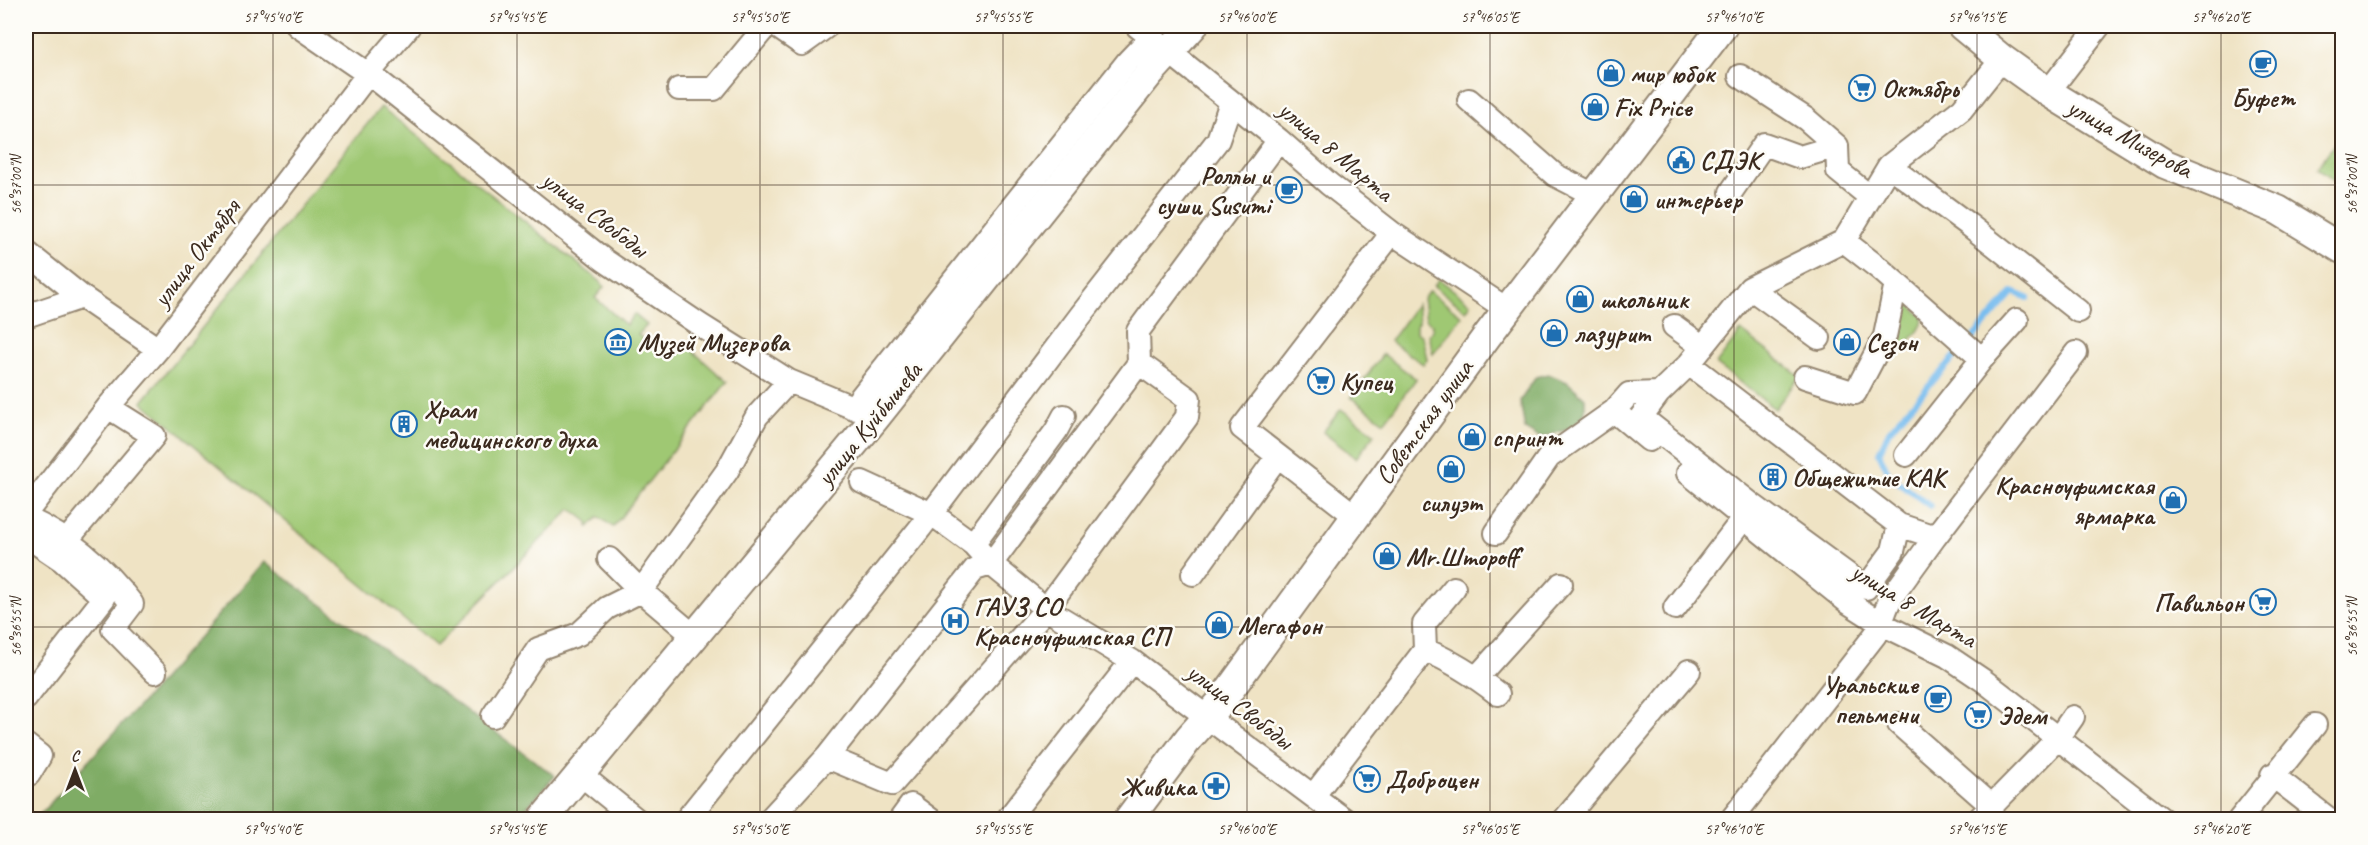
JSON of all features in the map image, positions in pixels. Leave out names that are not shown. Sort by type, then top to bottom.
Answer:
[{"type":"main road","name":"улица Куйбышева","points":[[542,819],[694,636],[1152,38],[1194,26]]},
{"type":"main road","name":"Советская улица","points":[[1128,819],[1189,738],[1208,717],[1354,515],[1721,26]]},
{"type":"main road","name":"улица Мизерова","points":[[1962,26],[2002,59],[2048,92],[2165,164],[2278,210],[2343,249]]},
{"type":"street","name":"улица Свободы","points":[[298,26],[368,74],[604,260],[700,325],[789,381],[864,412]]},
{"type":"street","name":"улица Октября","points":[[26,513],[108,407],[158,349],[368,74],[409,26]]},
{"type":"street","points":[[679,89],[714,89],[766,26]]},
{"type":"street","points":[[776,26],[802,44],[827,26]]},
{"type":"street","points":[[2048,92],[2099,26]]},
{"type":"street","name":"улица 8 Марта","points":[[1152,38],[1392,233],[1508,310]]},
{"type":"street","points":[[1899,525],[1893,551],[1866,588],[1751,504],[1641,417],[1659,393],[1696,355],[1750,288],[1844,241],[1889,166],[1962,110],[2002,59]]},
{"type":"street","points":[[1740,76],[1806,119],[1837,146],[1838,171],[1870,197]]},
{"type":"street","points":[[1469,100],[1555,175],[1594,195]]},
{"type":"street","points":[[686,819],[932,514],[1081,315],[1218,140],[1231,102]]},
{"type":"street","points":[[769,819],[827,757],[975,569],[991,564],[1139,363],[1138,331],[1280,140]]},
{"type":"street","points":[[1731,192],[1764,144],[1800,158],[1837,146]]},
{"type":"street","points":[[1889,166],[1969,225],[2078,311]]},
{"type":"street","points":[[1354,515],[1242,428],[1392,233]]},
{"type":"street","points":[[1844,241],[1896,283],[1982,359]]},
{"type":"street","points":[[26,252],[82,297],[158,349]]},
{"type":"street","points":[[1805,377],[1855,393],[1884,336],[1896,283]]},
{"type":"street","points":[[1750,288],[1819,338]]},
{"type":"street","points":[[26,316],[82,297]]},
{"type":"street","points":[[1906,455],[1982,359],[2017,320]]},
{"type":"street","points":[[1674,326],[1696,355],[1899,525],[1935,537]]},
{"type":"street","points":[[1731,819],[1882,624],[1888,603],[1935,537],[2076,353]]},
{"type":"street","points":[[827,757],[892,784],[1046,609],[1187,417],[1189,399],[1139,363]]},
{"type":"street","points":[[493,716],[538,649],[579,634],[607,608],[641,591],[727,471],[757,416],[789,381]]},
{"type":"street","points":[[1496,533],[1549,457],[1614,411],[1629,394],[1659,393]]},
{"type":"street","points":[[65,550],[154,436],[108,407]]},
{"type":"street","name":"улица 8 Марта","points":[[1614,411],[1743,519],[1849,603],[1882,624],[1947,656],[2059,737],[2163,819]]},
{"type":"street","points":[[973,544],[1064,416]]},
{"type":"street","points":[[1193,574],[1277,457]]},
{"type":"street","name":"улица Свободы","points":[[862,482],[932,514],[973,544],[991,564],[1046,609],[1132,661],[1345,819]]},
{"type":"street","points":[[26,518],[53,530],[65,550],[104,598],[26,698]]},
{"type":"street","points":[[1675,608],[1743,519]]},
{"type":"street","points":[[26,536],[65,550],[117,584],[132,604],[113,629],[155,672]]},
{"type":"street","points":[[609,559],[641,591],[694,636]]},
{"type":"street","points":[[1477,677],[1561,584]]},
{"type":"street","points":[[1314,795],[1425,650],[1424,624],[1454,588]]},
{"type":"street","points":[[1425,650],[1447,659],[1477,677],[1498,694]]},
{"type":"street","points":[[1007,819],[1132,661]]},
{"type":"street","points":[[1564,819],[1689,670]]},
{"type":"street","points":[[1899,724],[1985,813],[2059,737],[2073,717]]},
{"type":"street","points":[[2239,819],[2315,725]]},
{"type":"street","points":[[26,745],[40,756],[29,774]]},
{"type":"street","points":[[580,774],[637,819]]},
{"type":"street","points":[[2272,776],[2330,819]]},
{"type":"street","points":[[900,819],[911,805],[931,819]]},
{"type":"green space","points":[[381,107],[601,282],[604,287],[595,298],[626,325],[634,314],[647,325],[638,335],[658,349],[665,343],[676,353],[685,344],[727,382],[613,527],[599,517],[588,527],[588,522],[571,509],[436,646],[142,402]]},
{"type":"green space","points":[[2342,133],[2342,187],[2317,168]]},
{"type":"green space","points":[[1439,279],[1471,304],[1466,311],[1434,286]]},
{"type":"green space","points":[[1429,291],[1462,316],[1433,354],[1429,335],[1433,330],[1432,324],[1426,320],[1423,299]]},
{"type":"green space","points":[[1417,304],[1419,321],[1416,332],[1422,336],[1427,359],[1423,364],[1390,341]]},
{"type":"green space","points":[[1908,304],[1923,316],[1923,321],[1917,332],[1904,345],[1895,341],[1893,331],[1902,305]]},
{"type":"green space","points":[[1741,331],[1800,376],[1775,409],[1716,364]]},
{"type":"green space","points":[[1383,354],[1416,379],[1384,422],[1351,397]]},
{"type":"green space","points":[[1548,374],[1567,382],[1585,398],[1585,413],[1572,428],[1540,438],[1525,429],[1520,401],[1536,377]]},
{"type":"green space","points":[[1341,409],[1375,434],[1356,458],[1323,432]]},
{"type":"green space","points":[[264,562],[555,776],[516,819],[35,820],[154,689]]},
{"type":"waterway","points":[[1971,340],[2013,292],[2028,298]]},
{"type":"waterway","points":[[1930,506],[1890,476],[1879,453],[1889,431],[1959,352]]},
{"type":"place","name":"Буфет","points":[[2263,64]]},
{"type":"place","name":"мир юбок","points":[[1611,73]]},
{"type":"place","name":"Октябрь","points":[[1862,88]]},
{"type":"place","name":"Fix Price","points":[[1595,107]]},
{"type":"place","name":"СДЭК","points":[[1681,160]]},
{"type":"place","name":"Роллы и суши Susumi","points":[[1289,190]]},
{"type":"place","name":"интерьер","points":[[1634,199]]},
{"type":"place","name":"школьник","points":[[1580,299]]},
{"type":"place","name":"лазурит","points":[[1554,333]]},
{"type":"place","name":"Музей Мизерова","points":[[618,342]]},
{"type":"place","name":"Сезон","points":[[1847,342]]},
{"type":"place","name":"Купец","points":[[1321,381]]},
{"type":"place","name":"Храм медицинского духа","points":[[404,424]]},
{"type":"place","name":"спринт","points":[[1472,437]]},
{"type":"place","name":"силуэт","points":[[1451,469]]},
{"type":"place","name":"Общежитие КАК","points":[[1773,477]]},
{"type":"place","name":"Красноуфимская ярмарка","points":[[2173,500]]},
{"type":"place","name":"Mr.Шmopoff","points":[[1387,556]]},
{"type":"place","name":"Павильон","points":[[2263,602]]},
{"type":"place","name":"ГАУЗ СО Красноуфимская СП","points":[[955,621]]},
{"type":"place","name":"Мегафон","points":[[1219,625]]},
{"type":"place","name":"Уральские пельмени","points":[[1938,699]]},
{"type":"place","name":"Эдем","points":[[1978,715]]},
{"type":"place","name":"Доброцен","points":[[1367,779]]},
{"type":"place","name":"Живика","points":[[1216,786]]}]
